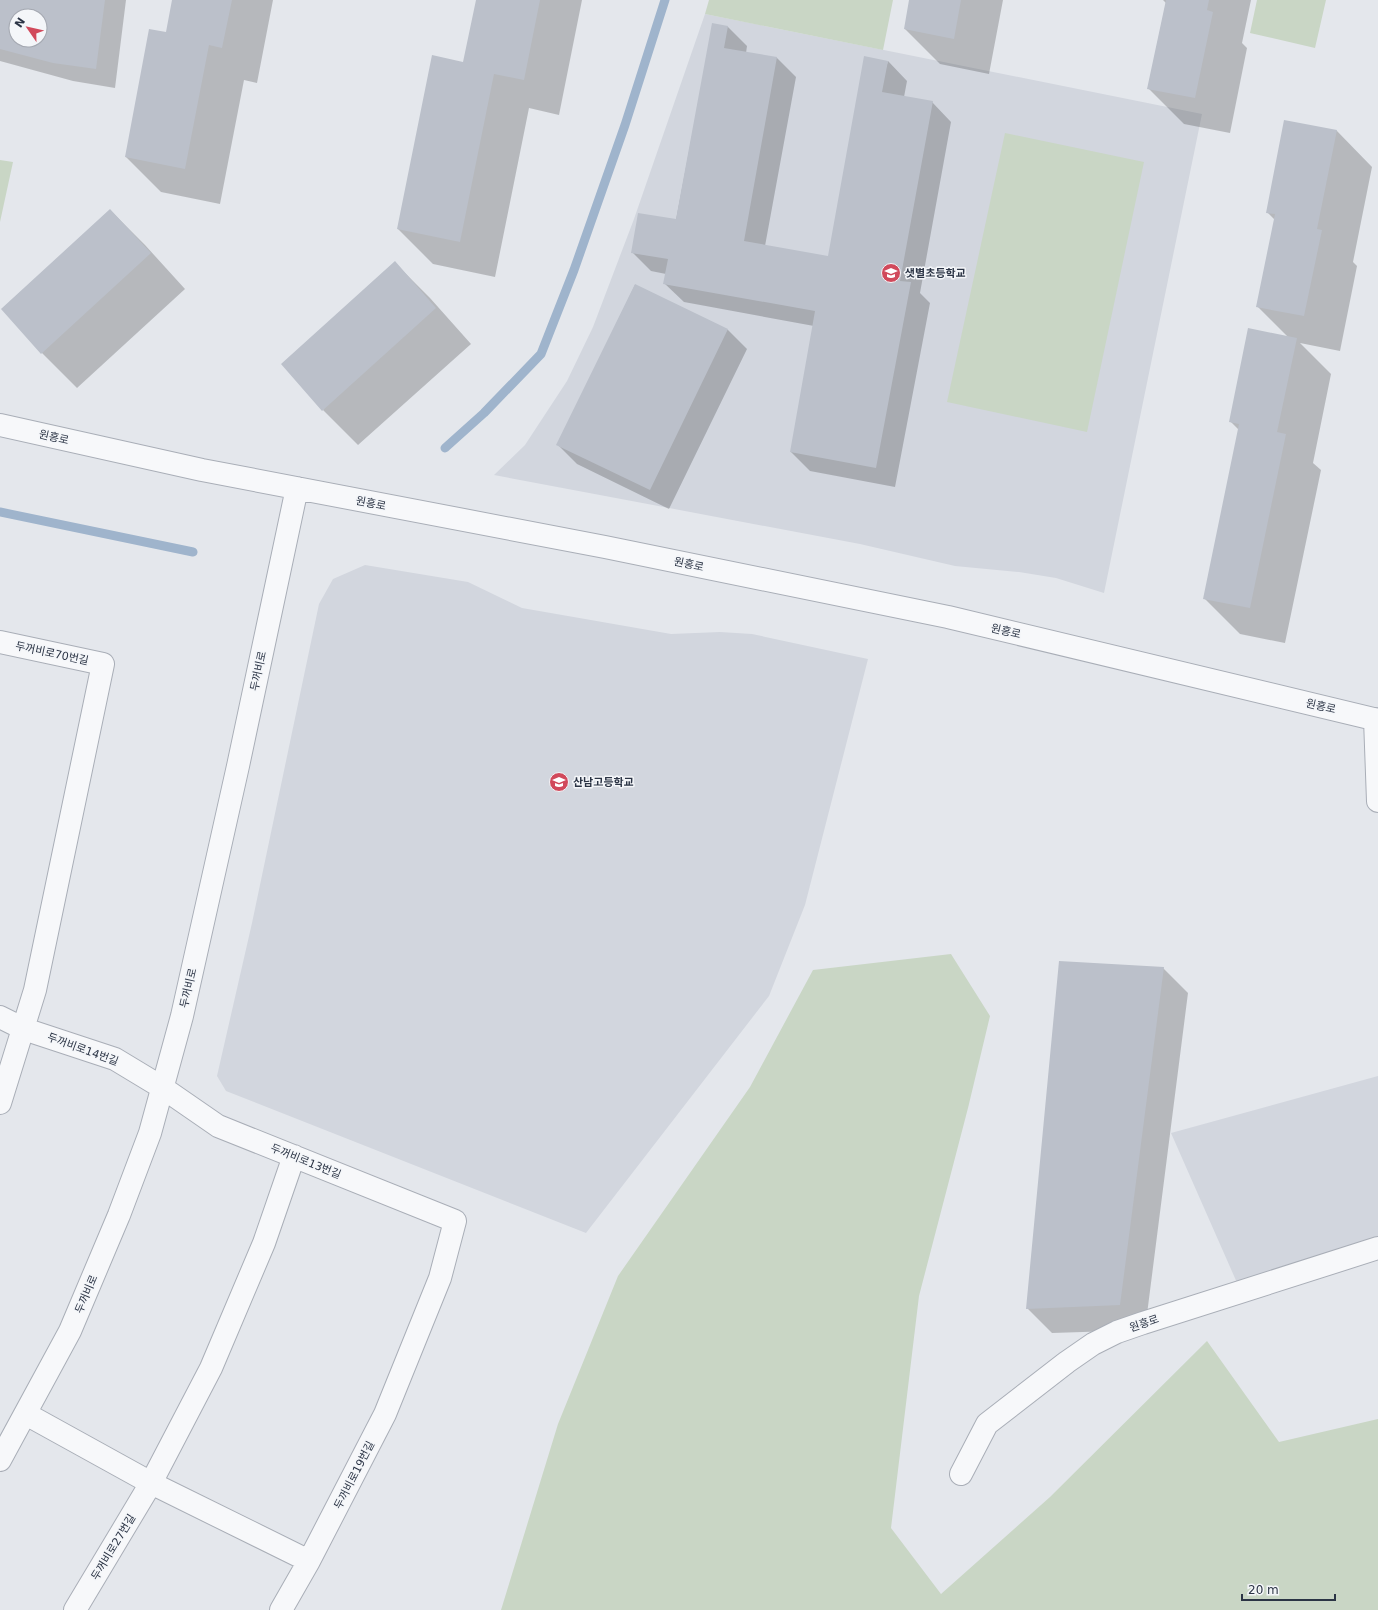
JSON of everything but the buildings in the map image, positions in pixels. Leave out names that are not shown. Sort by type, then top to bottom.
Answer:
[{"type":"street","name":"원흥로","points":[[0,425],[202,470],[612,549],[948,617],[1376,719],[1378,801]]},
{"type":"street","name":"두꺼비로","points":[[0,1460],[70,1331],[119,1215],[150,1133],[182,1016],[238,766],[297,488]]},
{"type":"street","name":"두꺼비로70번길","points":[[0,642],[103,664],[35,990],[24,1028]]},
{"type":"street","name":"두꺼비로14번길","points":[[0,1017],[24,1028],[115,1059],[163,1088]]},
{"type":"street","points":[[0,1103],[24,1028]]},
{"type":"street","name":"두꺼비로13번길","points":[[163,1088],[218,1126],[455,1221]]},
{"type":"street","points":[[151,1483],[212,1368],[264,1243],[294,1156]]},
{"type":"street","name":"두꺼비로19번길","points":[[310,1561],[385,1414],[440,1278],[455,1221]]},
{"type":"street","name":"원흥로","points":[[961,1474],[987,1424],[1067,1362],[1093,1344],[1117,1332],[1143,1323],[1378,1248]]},
{"type":"street","points":[[26,1414],[151,1483],[310,1561],[281,1610]]},
{"type":"street","name":"두꺼비로27번길","points":[[75,1610],[151,1483]]},
{"type":"shaded area","name":"샛별초등학교","points":[[705,14],[1202,114],[1104,593],[1056,578],[1019,572],[955,566],[860,544],[494,475],[525,445],[567,381],[593,327],[634,219]]},
{"type":"shaded area","name":"산남고등학교","points":[[365,565],[468,582],[522,608],[671,634],[720,632],[752,634],[868,659],[805,905],[769,996],[586,1233],[226,1091],[217,1076],[252,923],[319,604],[333,579]]},
{"type":"shaded area","points":[[1378,1076],[1378,1238],[1238,1285],[1171,1133]]},
{"type":"green space","points":[[709,0],[893,0],[883,50],[705,14]]},
{"type":"green space","points":[[1257,0],[1326,0],[1315,48],[1250,33]]},
{"type":"green space","points":[[1005,133],[1144,162],[1087,432],[947,402]]},
{"type":"green space","points":[[0,160],[13,162],[0,222]]},
{"type":"green space","points":[[951,954],[990,1016],[968,1108],[919,1296],[891,1528],[941,1594],[1050,1497],[1207,1341],[1279,1442],[1378,1419],[1378,1610],[501,1610],[558,1424],[618,1276],[750,1087],[813,970]]},
{"type":"waterway","points":[[445,448],[484,413],[541,354],[574,270],[625,125],[665,0]]},
{"type":"waterway","points":[[0,512],[193,552]]},
{"type":"place","name":"샛별초등학교","points":[[891,273]]},
{"type":"place","name":"산남고등학교","points":[[559,782]]}]
